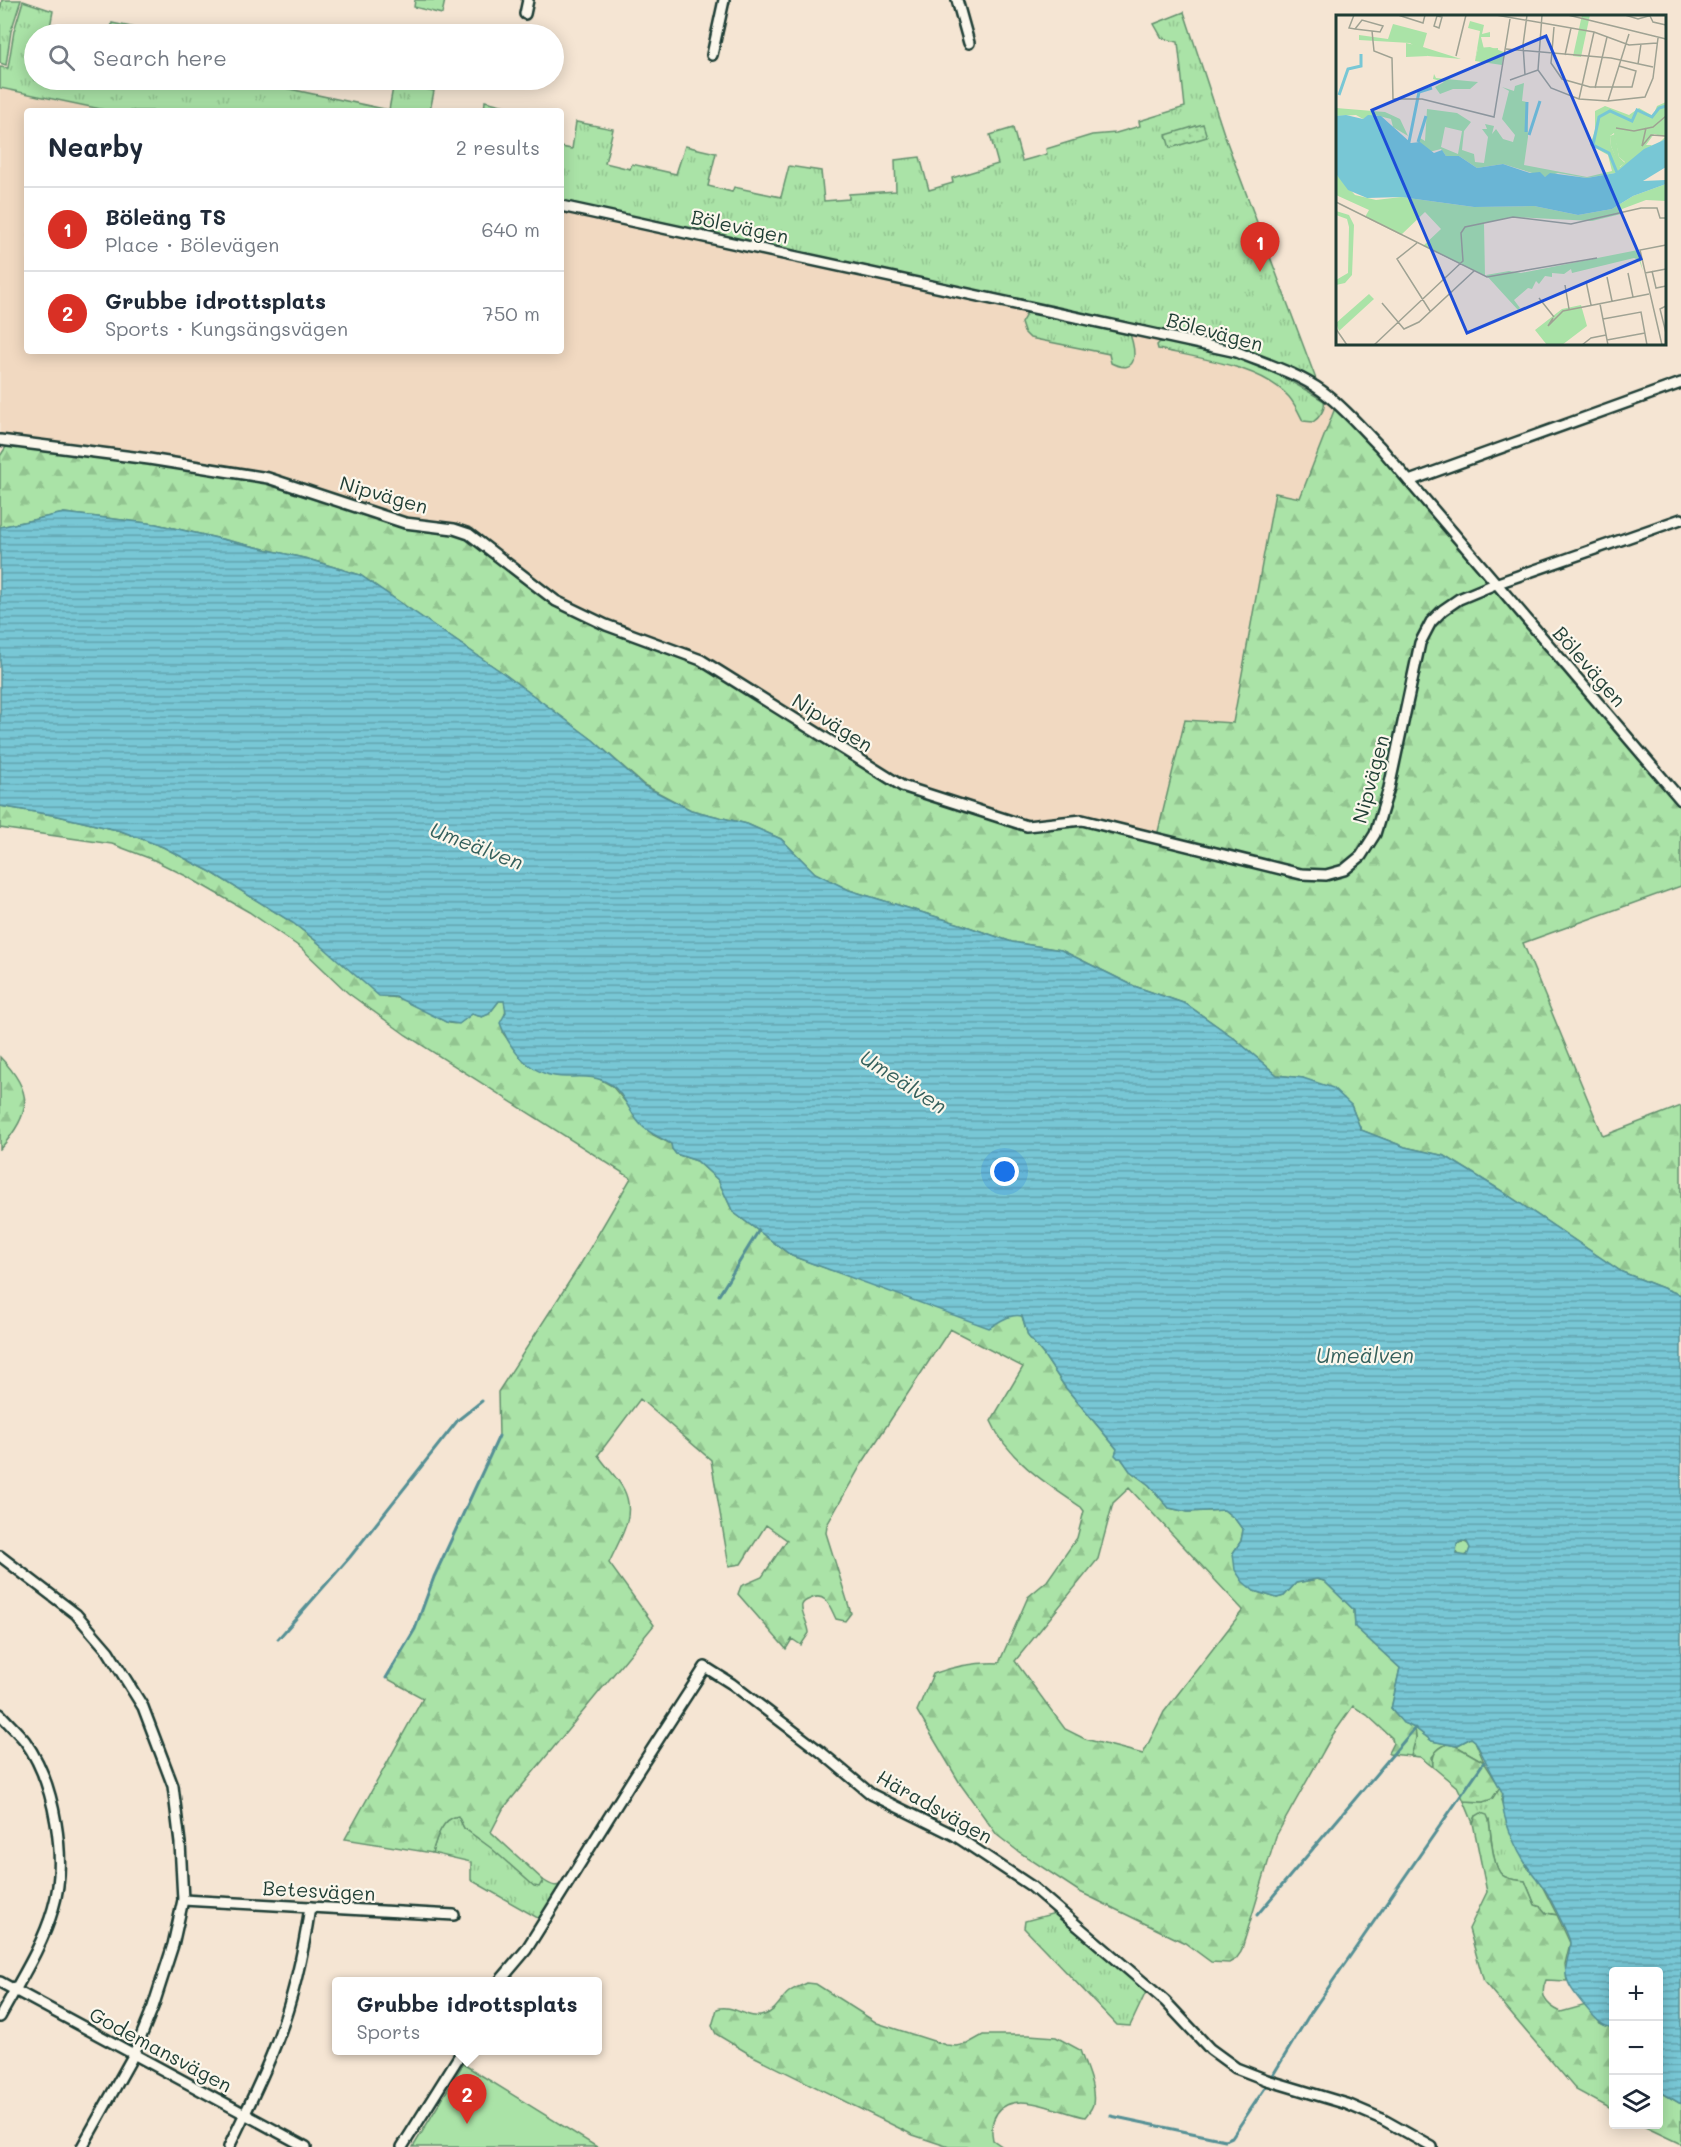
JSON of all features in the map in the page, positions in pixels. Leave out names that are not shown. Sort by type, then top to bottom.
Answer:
[{"type":"street","points":[[525,14],[528,0]]},
{"type":"street","points":[[712,55],[724,0]]},
{"type":"street","points":[[957,0],[969,43]]},
{"type":"street","name":"Bölevägen","points":[[564,207],[1237,352],[1290,374],[1320,390],[1337,403],[1380,447],[1494,584],[1681,800]]},
{"type":"street","points":[[1409,481],[1681,383]]},
{"type":"street","name":"Nipvägen","points":[[0,440],[149,459],[268,478],[405,523],[454,529],[469,534],[556,601],[606,625],[701,660],[902,786],[1027,826],[1082,820],[1300,874],[1326,875],[1344,870],[1361,856],[1376,834],[1389,788],[1420,643],[1431,622],[1443,610],[1459,598],[1494,584],[1681,519]]},
{"type":"street","points":[[0,1556],[75,1614],[108,1651],[143,1707],[173,1786],[180,1843],[183,1900],[173,1945],[153,2007],[134,2054],[82,2147]]},
{"type":"street","name":"Häradsvägen","points":[[503,1977],[526,1950],[705,1667],[732,1684],[821,1752],[871,1794],[954,1835],[992,1858],[1031,1886],[1165,2001],[1210,2049],[1236,2068],[1267,2080],[1347,2104],[1383,2119],[1432,2147]]},
{"type":"street","points":[[0,1714],[25,1742],[42,1774],[52,1803],[60,1857],[53,1909],[35,1952],[0,2017]]},
{"type":"street","name":"Betesvägen","points":[[183,1900],[454,1915]]},
{"type":"street","points":[[230,2147],[276,2045],[302,1963],[310,1908]]},
{"type":"street","name":"Godemansvägen","points":[[0,1982],[306,2147]]},
{"type":"street","points":[[402,2147],[460,2055]]},
{"type":"shaded area","points":[[0,88],[96,108],[24,108],[24,354],[564,354],[564,207],[1237,352],[1290,374],[1337,403],[1300,498],[1275,494],[1233,723],[1185,721],[1156,840],[1027,826],[902,786],[0,440]]},
{"type":"green space","points":[[2,0],[21,0],[11,31],[6,65],[0,63]]},
{"type":"green space","points":[[415,0],[445,0],[442,14],[414,7]]},
{"type":"green space","points":[[23,1],[53,11],[51,24],[24,24],[24,90],[294,90],[380,108],[96,108],[0,88],[0,67],[8,68],[14,31]]},
{"type":"green space","points":[[1184,12],[1225,137],[1320,390],[1237,352],[564,207],[564,148],[572,149],[576,122],[613,129],[605,163],[630,169],[632,164],[676,174],[685,146],[716,153],[708,186],[732,192],[734,187],[781,197],[789,166],[821,171],[824,201],[849,199],[849,194],[896,191],[895,160],[920,157],[929,190],[953,183],[952,178],[998,164],[990,135],[1013,128],[1022,161],[1047,154],[1046,149],[1092,135],[1116,133],[1140,126],[1139,121],[1185,107],[1178,42],[1162,38],[1154,24]]},
{"type":"green space","points":[[393,90],[434,91],[431,108],[389,108]]},
{"type":"green space","points":[[485,101],[514,108],[484,108]]},
{"type":"green space","points":[[1203,124],[1207,137],[1170,148],[1166,135]]},
{"type":"green space","points":[[1028,311],[1130,334],[1134,348],[1133,360],[1127,366],[1120,366],[1111,363],[1109,354],[1030,338],[1024,332],[1021,323]]},
{"type":"green space","points":[[1160,342],[1170,342],[1222,354],[1262,367],[1324,401],[1323,410],[1313,422],[1303,421],[1289,397],[1277,386],[1263,378],[1228,365],[1158,349],[1157,345]]},
{"type":"green space","points":[[1337,403],[1681,800],[1681,886],[1523,943],[1603,1136],[1681,1106],[1681,1295],[1622,1272],[1445,1156],[1405,1147],[1361,1130],[1351,1105],[1303,1078],[1277,1075],[1234,1038],[1186,1004],[1134,986],[1061,950],[1012,942],[849,890],[815,873],[781,839],[747,824],[691,810],[644,785],[593,740],[503,673],[360,575],[308,559],[156,524],[64,513],[0,527],[0,456],[10,441],[268,478],[359,509],[469,534],[556,601],[701,660],[902,786],[1027,826],[1082,820],[1156,840],[1185,720],[1233,723],[1275,493],[1300,498]]},
{"type":"green space","points":[[0,806],[58,816],[121,831],[163,847],[211,872],[293,923],[387,997],[410,1002],[446,1022],[458,1023],[472,1014],[482,1017],[489,1014],[499,1001],[505,1001],[503,1033],[524,1062],[582,1076],[596,1077],[612,1086],[653,1135],[671,1144],[676,1154],[697,1161],[718,1180],[733,1212],[792,1256],[851,1277],[1004,1318],[1018,1314],[1022,1316],[1028,1336],[1065,1387],[1117,1449],[1116,1455],[1130,1471],[1149,1485],[1169,1508],[1188,1512],[1224,1510],[1235,1519],[1243,1530],[1241,1541],[1233,1553],[1254,1591],[1277,1598],[1284,1596],[1296,1583],[1317,1579],[1324,1581],[1354,1610],[1355,1627],[1400,1668],[1391,1709],[1403,1723],[1415,1728],[1416,1738],[1411,1756],[1389,1754],[1393,1743],[1392,1738],[1367,1715],[1353,1706],[1332,1736],[1276,1836],[1241,1952],[1229,1963],[1211,1962],[1185,1943],[1080,1892],[997,1835],[961,1785],[917,1711],[933,1674],[966,1665],[999,1663],[1028,1597],[1047,1581],[1077,1538],[1084,1511],[1018,1459],[998,1435],[991,1421],[1023,1367],[950,1329],[861,1465],[827,1525],[826,1533],[851,1613],[845,1621],[836,1619],[824,1599],[815,1597],[805,1601],[802,1608],[809,1633],[801,1645],[792,1639],[786,1649],[738,1594],[741,1586],[762,1577],[787,1540],[766,1525],[741,1564],[729,1566],[711,1460],[640,1399],[598,1455],[624,1490],[629,1509],[622,1537],[609,1563],[654,1625],[503,1809],[491,1832],[543,1880],[539,1887],[534,1886],[491,1848],[464,1828],[458,1816],[444,1825],[432,1853],[345,1839],[423,1698],[386,1678],[415,1629],[434,1577],[499,1436],[498,1392],[580,1265],[631,1178],[406,1035],[348,993],[301,948],[249,912],[186,876],[154,860],[112,844],[0,828]],"holes":[[[1129,1488],[1243,1610],[1164,1712],[1143,1754],[1085,1739],[1065,1729],[1015,1661],[1098,1559],[1113,1503]]]},
{"type":"green space","points":[[0,1057],[19,1081],[25,1103],[18,1124],[0,1149]]},
{"type":"green space","points":[[1460,1542],[1466,1542],[1470,1549],[1466,1556],[1460,1556],[1456,1552],[1456,1546]]},
{"type":"green space","points":[[1415,1728],[1432,1741],[1447,1744],[1432,1757],[1433,1767],[1420,1757],[1411,1756],[1416,1738]]},
{"type":"green space","points":[[1471,1738],[1475,1741],[1484,1762],[1456,1746]]},
{"type":"green space","points":[[1447,1744],[1456,1746],[1484,1762],[1500,1787],[1492,1799],[1483,1802],[1464,1801],[1458,1788],[1433,1767],[1435,1753]]},
{"type":"green space","points":[[1500,1787],[1503,1794],[1501,1800],[1513,1836],[1527,1867],[1538,1878],[1557,1915],[1546,1913],[1535,1905],[1525,1881],[1507,1878],[1499,1871],[1494,1857],[1489,1819],[1476,1816],[1473,1823],[1464,1801],[1483,1802]]},
{"type":"green space","points":[[1481,1813],[1487,1815],[1494,1857],[1499,1871],[1507,1878],[1525,1881],[1535,1905],[1541,1907],[1546,1913],[1557,1915],[1570,1943],[1565,1964],[1567,1981],[1546,1980],[1543,1991],[1545,1999],[1561,2012],[1586,2005],[1600,2023],[1609,2026],[1609,2108],[1576,2090],[1484,1982],[1469,1929],[1487,1892],[1473,1823],[1476,1816]]},
{"type":"green space","points":[[458,1816],[464,1828],[542,1884],[543,1880],[554,1886],[566,1883],[543,1921],[471,1880],[471,1862],[432,1853],[444,1825]]},
{"type":"green space","points":[[1055,1913],[1146,1992],[1130,2026],[1117,2025],[1024,1928],[1025,1921]]},
{"type":"green space","points":[[807,1983],[816,1984],[877,2023],[946,2045],[967,2044],[983,2035],[1056,2037],[1080,2050],[1092,2084],[1094,2097],[1092,2108],[1085,2117],[1038,2104],[1015,2103],[1005,2106],[997,2113],[993,2123],[993,2140],[1003,2147],[949,2147],[913,2135],[751,2055],[716,2034],[712,2026],[717,2009],[729,2008],[752,2016],[764,2015],[772,2011],[789,1992]]},
{"type":"green space","points":[[463,2064],[597,2147],[413,2147]]},
{"type":"green space","points":[[1663,2093],[1681,2104],[1681,2144],[1649,2129],[1663,2129]]},
{"type":"water","name":"Umeälven","points":[[64,513],[156,524],[308,559],[360,575],[503,673],[593,740],[644,786],[691,810],[747,824],[781,839],[815,873],[849,890],[1012,942],[1061,950],[1134,986],[1186,1004],[1234,1038],[1277,1075],[1303,1078],[1333,1088],[1351,1105],[1361,1130],[1405,1147],[1445,1156],[1622,1272],[1681,1295],[1681,2104],[1663,2093],[1663,1967],[1609,1967],[1609,2027],[1593,2016],[1569,1984],[1566,1968],[1570,1943],[1567,1933],[1547,1893],[1514,1842],[1503,1810],[1503,1794],[1475,1741],[1471,1738],[1456,1746],[1432,1741],[1415,1728],[1403,1723],[1391,1709],[1400,1668],[1355,1627],[1354,1610],[1324,1581],[1317,1579],[1296,1583],[1284,1596],[1277,1598],[1254,1591],[1243,1582],[1235,1570],[1233,1553],[1241,1541],[1243,1530],[1235,1519],[1224,1510],[1188,1512],[1169,1508],[1149,1485],[1130,1471],[1121,1458],[1115,1455],[1117,1449],[1065,1387],[1028,1336],[1022,1316],[1009,1317],[989,1328],[792,1256],[733,1212],[718,1180],[697,1161],[676,1154],[671,1144],[644,1127],[636,1119],[619,1092],[610,1084],[594,1078],[554,1076],[533,1068],[524,1061],[510,1044],[500,1023],[506,1012],[504,1001],[499,1001],[489,1014],[482,1017],[472,1014],[459,1024],[446,1022],[396,997],[379,996],[293,923],[211,872],[163,847],[121,831],[58,816],[0,806],[0,527]],"holes":[[[1462,1541],[1467,1542],[1470,1548],[1467,1556],[1456,1554],[1457,1544]]]},
{"type":"waterway","points":[[719,1295],[759,1230]]},
{"type":"waterway","points":[[278,1639],[350,1557],[458,1420],[482,1401]]},
{"type":"waterway","points":[[386,1678],[415,1629],[434,1577],[499,1436]]},
{"type":"waterway","points":[[1257,1915],[1415,1728]]},
{"type":"waterway","points":[[1111,2116],[1225,2140],[1232,2137],[1308,2017],[1484,1762]]},
{"type":"place","name":"Böleäng TS","points":[[1260,272]]},
{"type":"place","name":"Grubbe idrottsplats","points":[[467,2124]]}]
